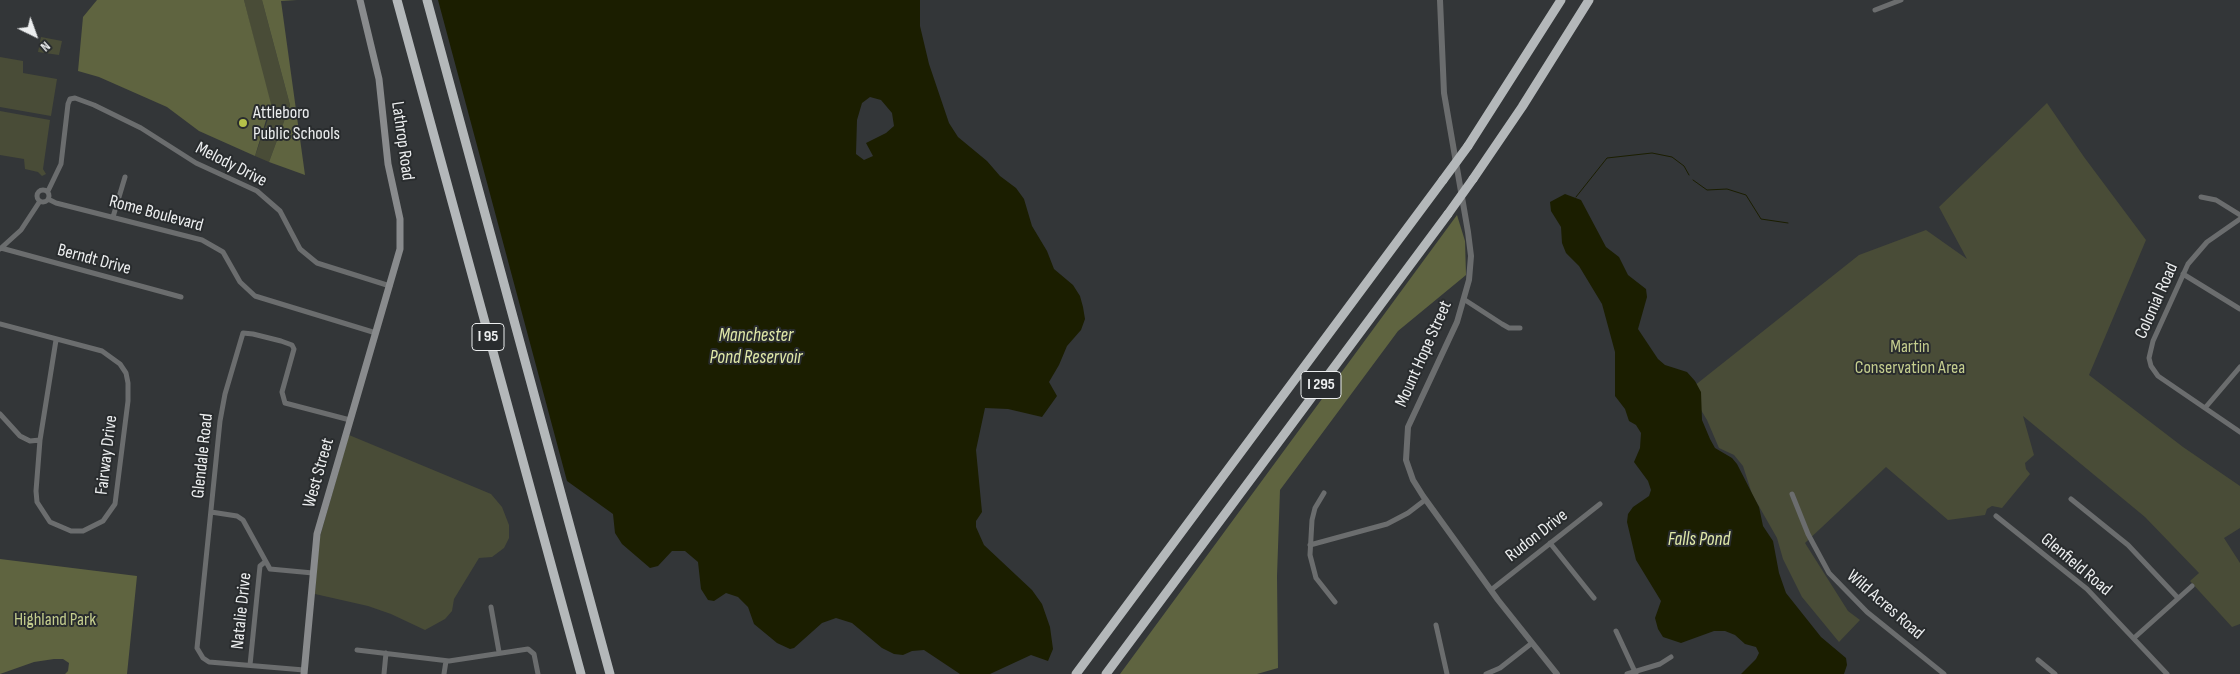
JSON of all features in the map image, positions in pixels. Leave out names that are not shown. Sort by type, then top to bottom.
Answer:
[{"type":"highway","name":"I 95","points":[[397,0],[581,674]]},
{"type":"highway","name":"I 95","points":[[427,0],[610,674]]},
{"type":"highway","name":"I 295","points":[[1076,674],[1468,146],[1561,0]]},
{"type":"highway","name":"I 295","points":[[1106,674],[1473,180],[1526,101],[1589,0]]},
{"type":"main road","name":"Lathrop Road","points":[[360,0],[377,67],[388,164],[400,219],[400,249],[390,286]]},
{"type":"main road","name":"West Street","points":[[304,672],[317,534],[390,286]]},
{"type":"street","name":"Mount Hope Street","points":[[1440,0],[1444,93],[1471,256],[1469,280],[1458,322],[1408,427],[1405,447],[1408,470],[1425,500],[1490,590],[1557,674]]},
{"type":"street","points":[[1875,10],[1901,0]]},
{"type":"street","name":"Melody Drive","points":[[48,191],[61,164],[70,101],[75,98],[116,115],[196,163],[258,191],[280,211],[306,256],[331,269],[390,286]]},
{"type":"street","points":[[114,218],[125,177]]},
{"type":"street","points":[[1,249],[21,230],[40,201],[38,194],[43,190],[48,191],[48,199],[44,202],[40,201]]},
{"type":"street","points":[[2201,197],[2216,200],[2240,215]]},
{"type":"street","name":"Rome Boulevard","points":[[48,199],[56,203],[202,240],[223,252],[240,282],[255,296],[376,334]]},
{"type":"street","name":"Colonial Road","points":[[2240,219],[2204,245],[2183,274],[2150,348],[2148,358],[2158,376],[2240,432]]},
{"type":"street","name":"Berndt Drive","points":[[1,249],[181,297]]},
{"type":"street","points":[[2183,274],[2240,309]]},
{"type":"street","points":[[1465,300],[1509,328],[1520,328]]},
{"type":"street","name":"Fairway Drive","points":[[0,324],[102,351],[113,357],[126,373],[128,383],[119,491],[115,504],[104,521],[83,531],[72,531],[50,522],[37,502],[36,491],[40,440],[56,340]]},
{"type":"street","name":"Glendale Road","points":[[304,672],[209,662],[203,658],[197,648],[220,420],[227,386],[243,333],[281,342],[294,348],[282,392],[286,403],[350,420]]},
{"type":"street","points":[[2205,408],[2240,366]]},
{"type":"street","points":[[0,414],[20,436],[30,441],[40,440]]},
{"type":"street","points":[[1324,493],[1315,508],[1312,520],[1311,562],[1316,578],[1335,602]]},
{"type":"street","name":"Wild Acres Road","points":[[1792,494],[1808,534],[1829,573],[1867,612],[1944,674]]},
{"type":"street","points":[[1310,545],[1387,524],[1408,513],[1425,500]]},
{"type":"street","points":[[2071,500],[2128,545],[2178,598]]},
{"type":"street","name":"Rudon Drive","points":[[1490,590],[1600,504]]},
{"type":"street","points":[[211,512],[237,516],[243,520],[270,569],[313,573]]},
{"type":"street","name":"Glenfield Road","points":[[1996,516],[2087,588],[2167,674]]},
{"type":"street","points":[[1550,543],[1594,598]]},
{"type":"street","name":"Natalie Drive","points":[[250,665],[260,566],[265,562]]},
{"type":"street","points":[[2134,638],[2192,586]]},
{"type":"street","points":[[491,607],[499,652]]},
{"type":"street","points":[[1436,625],[1447,674]]},
{"type":"street","points":[[1616,631],[1636,672]]},
{"type":"street","points":[[1486,674],[1500,668],[1532,643]]},
{"type":"street","points":[[357,650],[446,661],[528,649],[533,653],[538,674]]},
{"type":"street","points":[[384,674],[386,653]]},
{"type":"street","points":[[1627,674],[1660,664],[1671,657]]},
{"type":"street","points":[[2038,660],[2055,674]]},
{"type":"street","points":[[444,674],[446,661]]},
{"type":"green space","points":[[97,0],[244,0],[271,104],[255,156],[199,131],[167,107],[99,77],[78,71],[83,17]]},
{"type":"green space","points":[[244,0],[262,0],[290,105],[269,162],[255,156],[271,110]]},
{"type":"green space","points":[[262,0],[297,0],[281,1],[305,175],[269,162],[290,105]]},
{"type":"green space","points":[[41,37],[62,41],[59,55],[38,52]]},
{"type":"green space","points":[[0,57],[23,61],[23,73],[57,79],[51,116],[0,107]]},
{"type":"green space","name":"Martin Conservation Area","points":[[2047,103],[2084,157],[2146,240],[2089,375],[2183,447],[2240,486],[2240,528],[2224,538],[2240,563],[2240,624],[2232,627],[2190,581],[2199,573],[2145,517],[2023,416],[2034,455],[2025,463],[2026,469],[2030,474],[2002,508],[1992,506],[1987,509],[1985,515],[1948,520],[1886,467],[1805,543],[1848,611],[1860,620],[1839,642],[1802,597],[1783,559],[1777,538],[1752,494],[1743,466],[1734,455],[1719,448],[1707,420],[1689,390],[1859,255],[1926,230],[1967,259],[1939,207]]},
{"type":"green space","points":[[0,111],[50,120],[43,169],[46,174],[42,176],[38,172],[25,169],[24,159],[0,155]]},
{"type":"green space","points":[[1457,215],[1465,241],[1466,275],[1398,331],[1280,490],[1277,576],[1278,668],[1257,674],[1120,674]]},
{"type":"green space","points":[[349,435],[491,494],[502,507],[509,525],[509,538],[504,548],[492,557],[479,558],[454,599],[452,611],[445,619],[425,630],[391,614],[368,606],[315,594],[319,540]]},
{"type":"green space","name":"Highland Park","points":[[0,559],[137,576],[127,674],[65,674],[68,671],[69,663],[63,659],[54,659],[34,662],[0,674]]},
{"type":"water","name":"Manchester Pond Reservoir","points":[[438,0],[920,0],[920,26],[929,64],[949,123],[958,137],[987,161],[1000,176],[1016,188],[1024,199],[1032,226],[1047,251],[1054,269],[1073,285],[1080,296],[1083,307],[1085,319],[1081,330],[1067,346],[1049,382],[1057,396],[1042,417],[1008,409],[985,408],[976,450],[982,512],[976,521],[976,527],[984,545],[1032,590],[1042,604],[1050,627],[1053,649],[1048,661],[1031,655],[990,674],[960,674],[924,650],[912,651],[903,655],[894,654],[882,648],[852,623],[836,618],[822,623],[794,648],[790,649],[777,643],[754,624],[748,607],[738,597],[726,593],[714,601],[708,600],[701,589],[698,562],[685,551],[672,551],[658,566],[650,568],[622,544],[615,533],[613,514],[567,481]],"holes":[[[870,97],[881,100],[892,113],[894,126],[886,133],[866,143],[873,156],[864,160],[856,154],[857,120],[862,103]]]},
{"type":"water","name":"Falls Pond","points":[[1565,194],[1581,200],[1606,247],[1619,257],[1628,275],[1646,289],[1647,297],[1638,329],[1658,359],[1665,365],[1687,372],[1695,381],[1701,392],[1702,420],[1710,439],[1715,448],[1732,458],[1737,464],[1759,507],[1763,526],[1773,541],[1779,573],[1786,593],[1821,637],[1846,658],[1847,665],[1844,674],[1741,674],[1756,659],[1759,653],[1756,647],[1745,644],[1735,635],[1725,631],[1714,631],[1681,643],[1663,637],[1658,629],[1655,618],[1661,601],[1636,560],[1627,522],[1628,514],[1633,507],[1649,496],[1651,490],[1648,481],[1634,462],[1640,448],[1641,433],[1636,425],[1629,421],[1625,409],[1615,396],[1615,352],[1602,304],[1579,266],[1566,253],[1562,243],[1561,227],[1551,211],[1550,202]]},
{"type":"waterway","points":[[1576,197],[1607,158],[1652,153],[1672,157],[1684,166],[1689,175]]},
{"type":"waterway","points":[[1693,180],[1707,190],[1727,189],[1746,195],[1761,219],[1788,223]]},
{"type":"place","name":"Attleboro Public Schools","points":[[243,123]]}]
